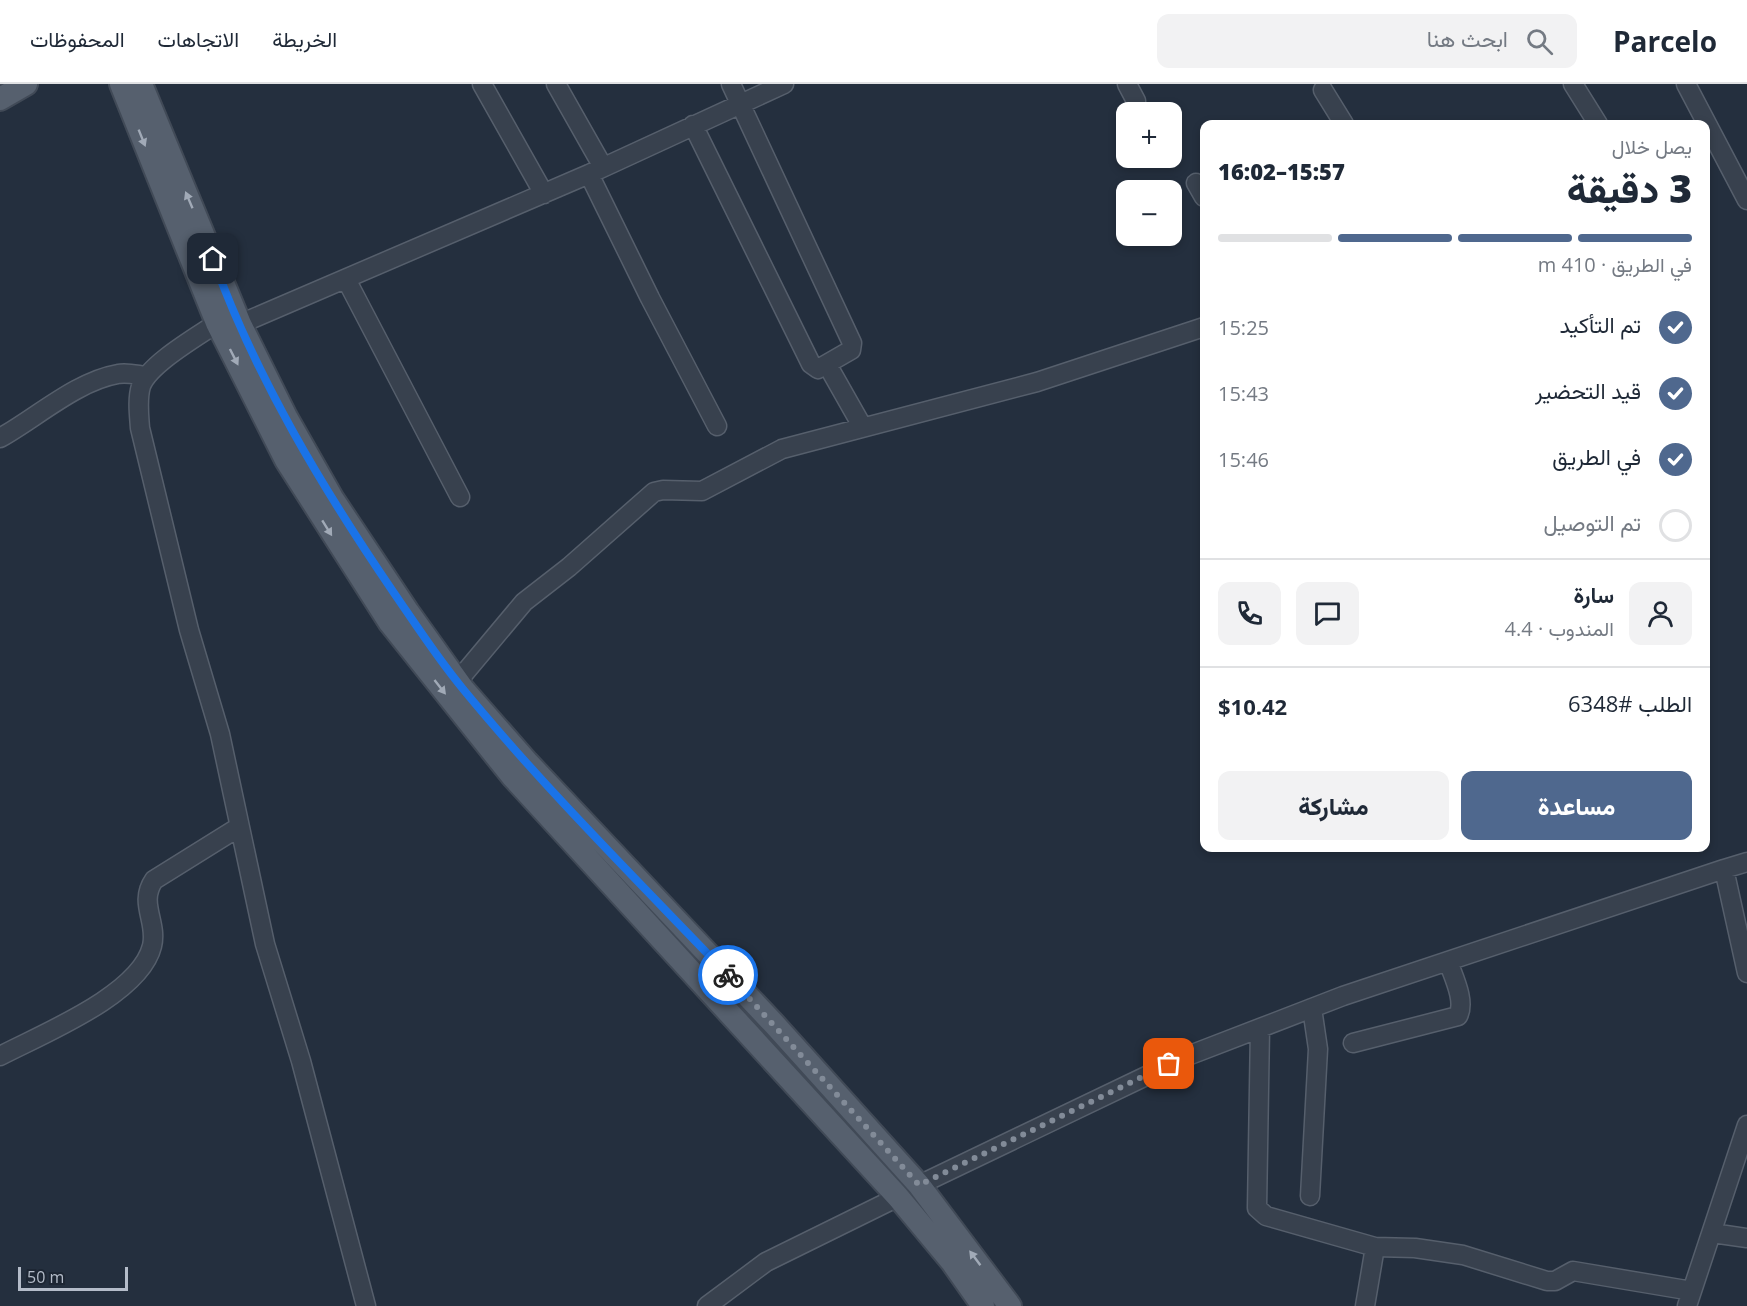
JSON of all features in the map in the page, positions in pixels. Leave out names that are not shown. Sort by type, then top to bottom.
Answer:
[{"type":"main road","points":[[0,99],[26,84]]},
{"type":"main road","points":[[121,84],[229,324],[286,460],[346,558],[390,623],[512,776],[898,1197],[952,1262],[983,1306]]},
{"type":"main road","points":[[141,84],[229,324],[362,547],[457,682],[527,762],[754,1003],[919,1185],[1010,1306]]},
{"type":"main road","points":[[737,1019],[754,1003]]},
{"type":"street","points":[[482,84],[544,194]]},
{"type":"street","points":[[556,84],[650,298],[717,426]]},
{"type":"street","points":[[693,125],[811,364],[818,369],[828,366],[851,350],[852,343],[732,84]]},
{"type":"street","points":[[366,1306],[301,1061],[265,944],[220,734],[189,630],[140,428],[139,396],[146,376],[178,350],[229,324],[346,279],[544,194],[784,84]]},
{"type":"street","points":[[1127,84],[1136,101]]},
{"type":"street","points":[[1573,84],[1596,120]]},
{"type":"street","points":[[1686,84],[1708,120]]},
{"type":"street","points":[[1323,90],[1342,120]]},
{"type":"street","points":[[1710,124],[1740,173],[1747,200]]},
{"type":"street","points":[[346,279],[460,497]]},
{"type":"street","points":[[457,682],[524,602],[593,547],[654,492],[663,490],[702,491],[782,449],[862,426],[1037,382],[1200,328]]},
{"type":"street","points":[[828,366],[862,426]]},
{"type":"street","points":[[0,438],[65,397],[107,378],[124,373],[146,376]]},
{"type":"street","points":[[0,1056],[119,991],[138,971],[152,947],[153,939],[146,902],[148,888],[154,880],[239,827]]},
{"type":"street","points":[[919,1185],[1190,1055],[1312,1008],[1747,862]]},
{"type":"street","points":[[1724,869],[1747,973]]},
{"type":"street","points":[[1353,1043],[1458,1016],[1461,1011],[1460,999],[1448,961]]},
{"type":"street","points":[[1310,1196],[1318,1049],[1312,1008]]},
{"type":"street","points":[[1260,1028],[1257,1208],[1266,1216],[1375,1247],[1415,1248],[1463,1255],[1547,1281],[1555,1281],[1574,1271],[1595,1273],[1690,1299],[1743,1145],[1747,1125]]},
{"type":"street","points":[[707,1306],[766,1262],[898,1197]]},
{"type":"street","points":[[1712,1233],[1747,1238]]},
{"type":"street","points":[[1365,1306],[1375,1247]]},
{"type":"way so far","points":[[728,975],[919,1185],[1169,1064]]},
{"type":"route","points":[[213,259],[240,324],[308,457],[362,547],[445,664],[463,689],[527,762],[728,975]]}]
